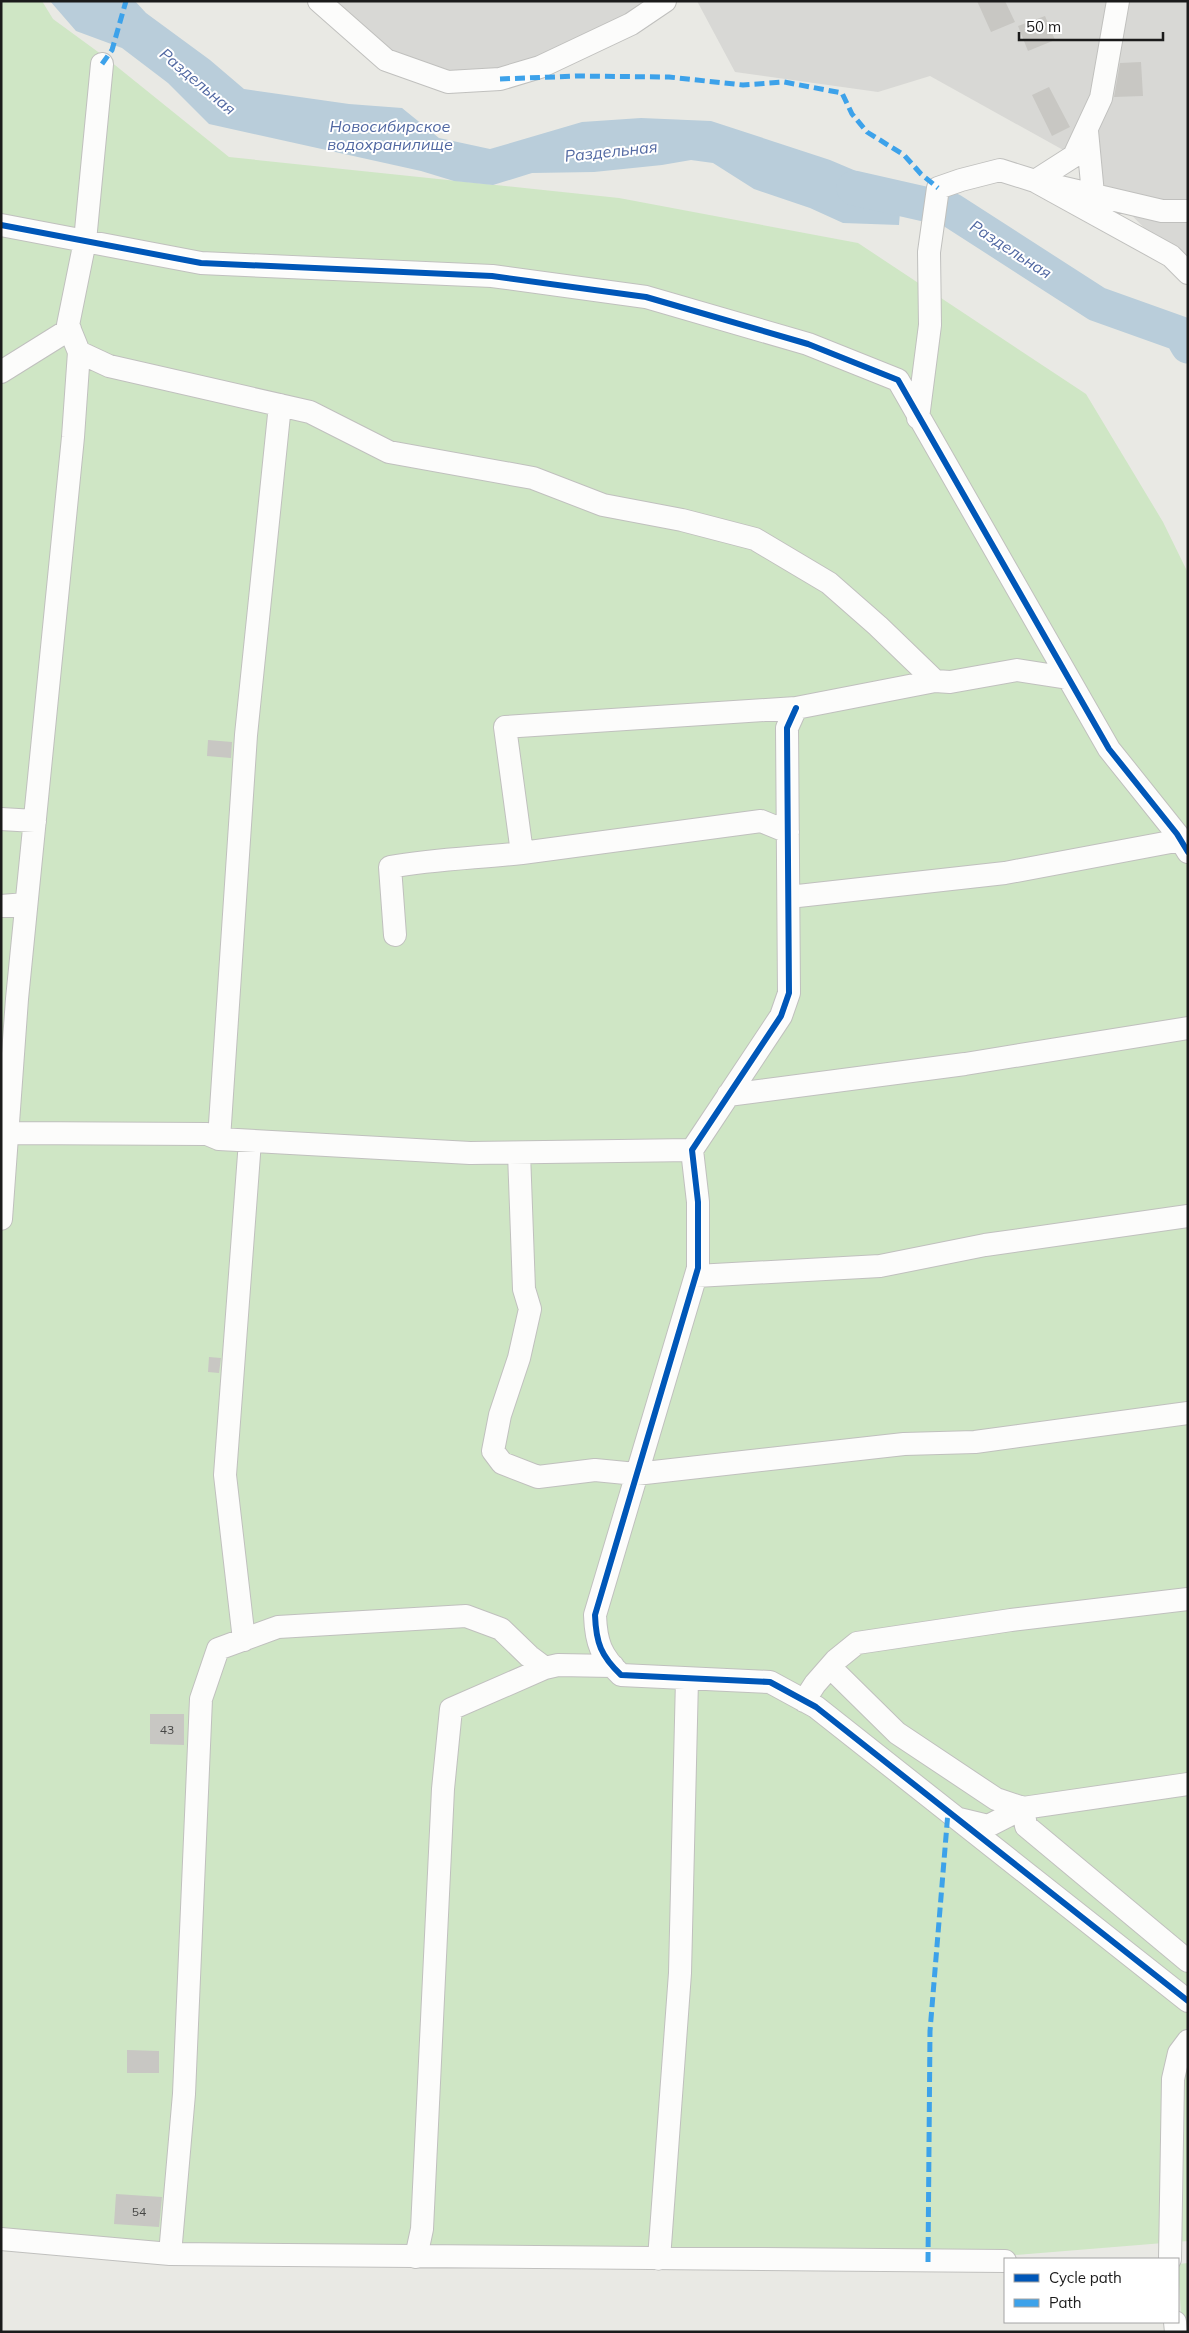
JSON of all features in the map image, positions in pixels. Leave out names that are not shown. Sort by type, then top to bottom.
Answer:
[{"type":"street","points":[[319,1],[386,60],[448,82],[500,79],[540,67],[631,24],[665,1]]},
{"type":"street","points":[[1034,181],[1074,156],[1102,98],[1118,1]]},
{"type":"street","points":[[1,1219],[26,904],[73,437],[79,352],[68,324],[85,241],[102,64]]},
{"type":"street","points":[[1086,130],[1093,194]]},
{"type":"street","points":[[918,418],[930,325],[929,252],[938,188],[960,180],[1000,170],[1034,181],[1162,211],[1188,211]]},
{"type":"street","points":[[1034,181],[1170,256],[1188,273]]},
{"type":"street","points":[[1,226],[201,263],[492,276],[646,297],[808,344],[898,380],[918,418],[942,453],[1009,576],[1109,749],[1184,846],[1005,873],[788,897]]},
{"type":"street","points":[[1,372],[70,329]]},
{"type":"street","points":[[79,352],[109,366],[310,412],[389,452],[533,478],[603,505],[682,520],[755,539],[829,583],[878,626],[935,681]]},
{"type":"street","points":[[218,1139],[246,735],[280,405]]},
{"type":"street","points":[[522,853],[505,727],[796,708],[935,681],[950,682],[1017,670],[1068,678]]},
{"type":"street","points":[[796,708],[787,728],[789,993],[781,1016],[692,1150],[698,1202],[698,1268],[595,1615],[596,1634],[606,1660],[621,1675],[770,1682],[816,1707],[1188,2001]]},
{"type":"street","points":[[1,819],[34,821]]},
{"type":"street","points":[[395,935],[390,866],[425,861],[482,858],[761,821],[788,832]]},
{"type":"street","points":[[1,906],[26,904]]},
{"type":"street","points":[[728,1095],[965,1064],[1188,1028]]},
{"type":"street","points":[[8,1133],[207,1134],[218,1139],[470,1153],[692,1150]]},
{"type":"street","points":[[244,1640],[225,1475],[250,1141]]},
{"type":"street","points":[[519,1152],[524,1289],[530,1309],[519,1358],[500,1414],[493,1451],[502,1463],[538,1476],[595,1470],[636,1474],[904,1444],[975,1442],[1188,1413]]},
{"type":"street","points":[[696,1276],[880,1266],[985,1245],[1188,1216]]},
{"type":"street","points":[[804,1700],[830,1667],[857,1643],[1011,1620],[1188,1599]]},
{"type":"street","points":[[170,2254],[184,2094],[201,1699],[218,1649],[278,1628],[466,1616],[501,1629],[529,1656],[545,1668]]},
{"type":"street","points":[[416,2257],[422,2229],[443,1789],[451,1709],[545,1668],[558,1665],[613,1666]]},
{"type":"street","points":[[830,1667],[897,1732],[996,1799],[1023,1808]]},
{"type":"street","points":[[659,2259],[680,1973],[687,1679]]},
{"type":"street","points":[[956,1819],[988,1826],[1023,1808],[1188,1784]]},
{"type":"street","points":[[1023,1808],[1026,1826],[1188,1961]]},
{"type":"street","points":[[1168,2258],[1173,2079],[1180,2053],[1188,2041]]},
{"type":"street","points":[[1,2239],[170,2254],[1004,2261]]},
{"type":"shaded area","points":[[319,1],[665,1],[500,79],[386,60]]},
{"type":"shaded area","points":[[697,1],[1188,1],[1188,273],[1074,156],[930,76],[878,92],[735,72]]},
{"type":"green space","points":[[1,1],[42,1],[53,19],[105,57],[229,157],[619,198],[858,243],[1086,394],[1163,522],[1188,573],[1188,2241],[928,2262],[1,2251]]},
{"type":"green space","points":[[1188,2263],[1188,2332],[1182,2332],[1179,2264]]},
{"type":"water","name":"Новосибирское водохранилище","points":[[50,1],[135,1],[146,13],[210,60],[244,89],[349,104],[402,108],[439,138],[490,149],[582,122],[641,118],[711,121],[830,160],[875,179],[901,199],[899,225],[843,223],[810,208],[754,189],[713,163],[691,160],[594,172],[532,173],[493,185],[454,181],[421,171],[209,124],[168,83],[122,48],[76,31]]},
{"type":"building","points":[[977,1],[1005,1],[1015,22],[991,32]]},
{"type":"building","points":[[1045,16],[1055,40],[1028,51],[1018,26]]},
{"type":"building","points":[[1141,62],[1143,96],[1114,97],[1120,63]]},
{"type":"building","points":[[1049,87],[1070,127],[1052,136],[1032,95]]},
{"type":"building","points":[[208,740],[232,742],[231,758],[207,756]]},
{"type":"building","points":[[209,1357],[221,1358],[219,1373],[208,1372]]},
{"type":"building","points":[[150,1714],[184,1714],[184,1745],[150,1744]]},
{"type":"building","points":[[127,2050],[159,2051],[159,2073],[127,2073]]},
{"type":"building","points":[[116,2194],[162,2197],[159,2227],[114,2224]]},
{"type":"waterway","name":"Раздельная","points":[[854,188],[951,210],[1097,304],[1181,334],[1188,346]]},
{"type":"marked path","points":[[102,64],[112,50],[126,1]]},
{"type":"marked path","points":[[500,79],[578,76],[669,77],[743,85],[784,82],[842,93],[852,114],[867,132],[904,155],[921,174],[938,188]]},
{"type":"marked path","points":[[928,2262],[930,2031],[948,1812]]},
{"type":"cycle path","points":[[1,225],[201,263],[492,276],[646,297],[808,344],[898,380],[1109,749],[1177,834],[1188,852]]},
{"type":"cycle path","points":[[796,708],[787,728],[789,993],[781,1016],[692,1150],[698,1202],[698,1268],[595,1615],[598,1641],[604,1655],[621,1675],[770,1682],[816,1707],[1188,2001]]}]
